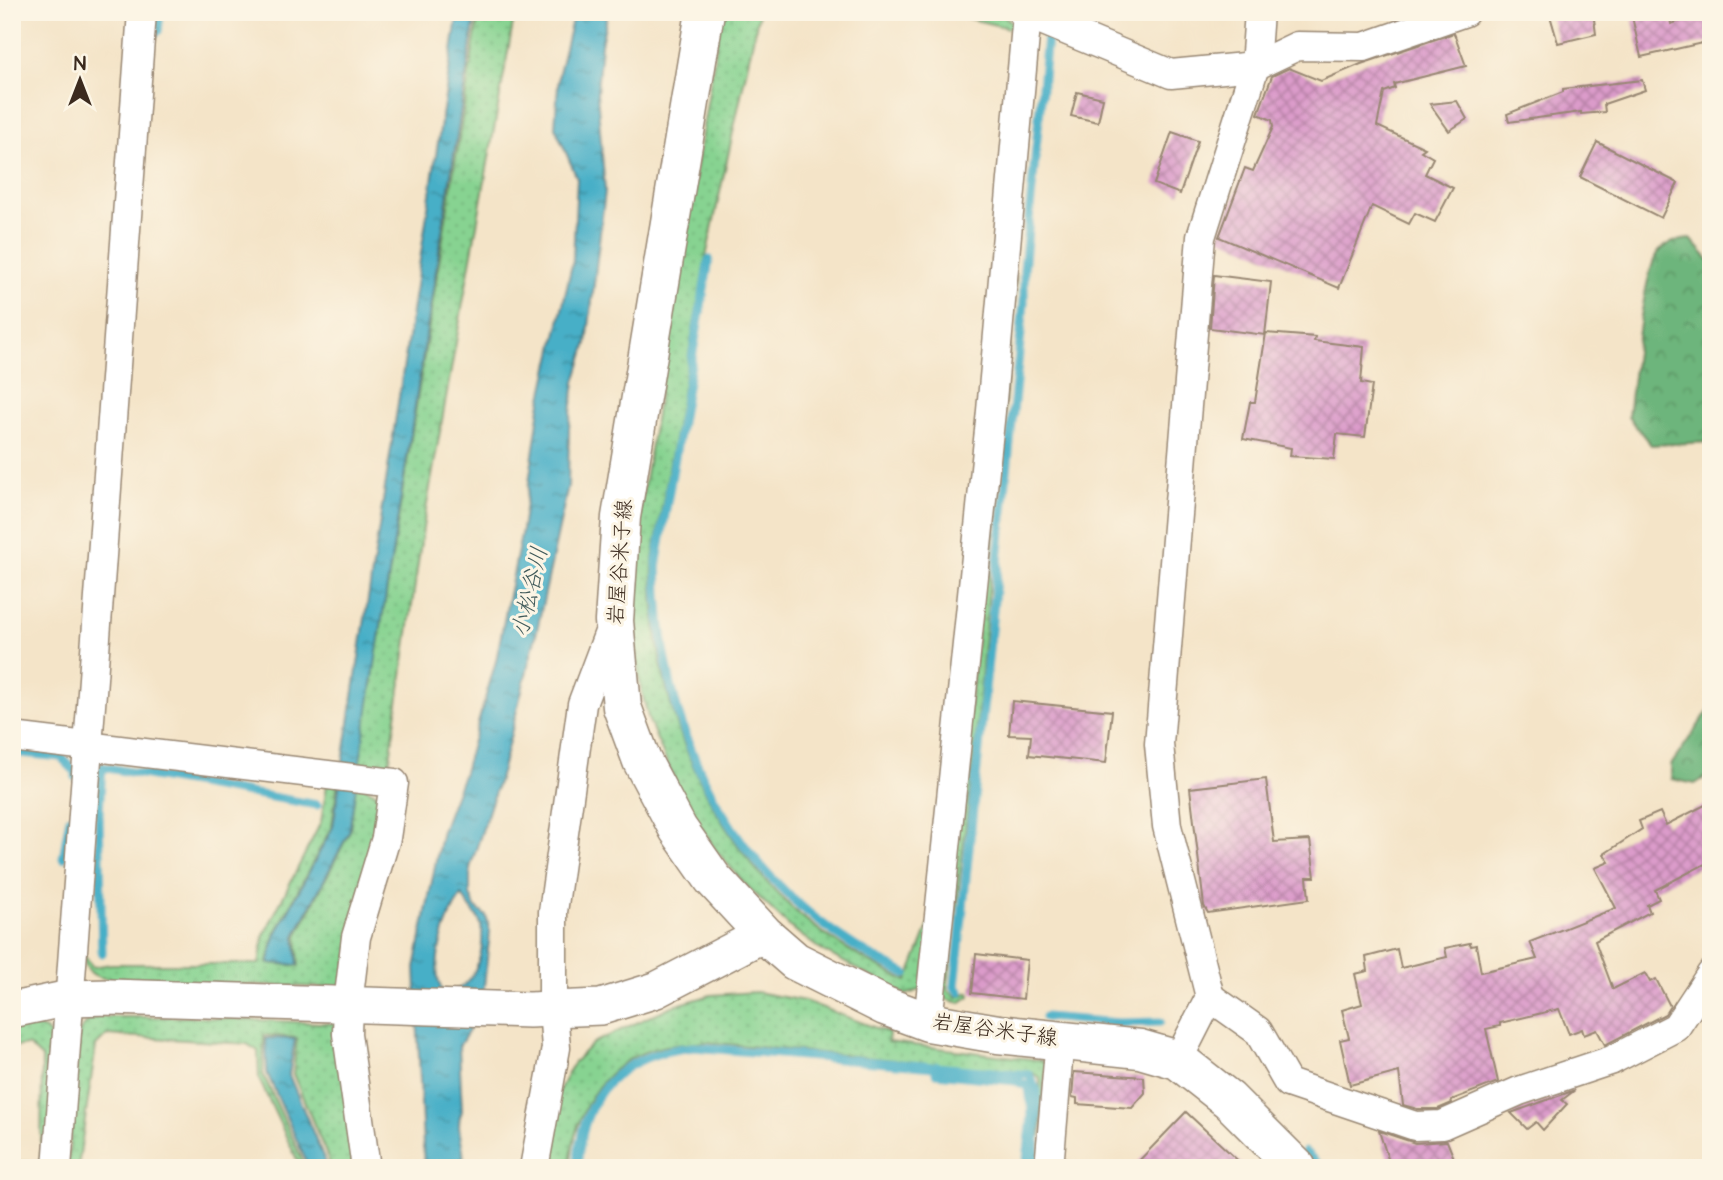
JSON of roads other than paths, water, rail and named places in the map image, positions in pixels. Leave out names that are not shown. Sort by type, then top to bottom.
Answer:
[{"type":"main road","name":"岩屋谷米子線","points":[[705,12],[621,517],[614,621],[622,707],[642,761],[678,829],[706,869],[764,934],[795,961],[885,1006],[928,1022],[998,1034],[1060,1038],[1140,1049],[1178,1060],[1229,1100],[1297,1168]]},
{"type":"street","points":[[57,1168],[142,12]]},
{"type":"street","points":[[1259,12],[1255,66],[1201,237],[1159,744],[1167,826],[1210,997],[1258,1031],[1288,1083],[1415,1126],[1443,1125],[1518,1091],[1612,1060],[1676,1027],[1711,974]]},
{"type":"street","points":[[928,1022],[991,411],[1028,15],[1171,74],[1255,66],[1297,46],[1364,47],[1465,12]]},
{"type":"street","points":[[534,1168],[556,1048],[541,1010],[552,912],[582,705],[614,621]]},
{"type":"street","points":[[12,737],[394,783],[386,838],[356,937],[360,1005],[347,1034],[366,1168]]},
{"type":"street","points":[[12,1010],[69,998],[541,1010],[601,1007],[656,990],[764,934]]},
{"type":"street","points":[[1178,1060],[1210,997]]},
{"type":"street","points":[[1049,1168],[1060,1038]]},
{"type":"water","points":[[458,12],[476,12],[349,832],[295,936],[298,965],[269,963],[275,936],[333,827]]},
{"type":"water","name":"小松谷川","points":[[574,12],[608,12],[601,44],[597,93],[605,191],[587,343],[575,382],[569,428],[568,486],[535,639],[501,773],[470,868],[470,895],[475,907],[486,916],[490,932],[483,995],[468,1032],[459,1046],[462,1168],[424,1168],[415,968],[442,830],[464,772],[496,661],[522,530],[540,407],[573,260],[577,178],[555,127],[559,73]],"holes":[[[462,895],[478,918],[482,939],[481,952],[472,976],[464,985],[454,991],[443,992],[437,970],[438,956],[450,916]]]},
{"type":"water","points":[[266,1038],[295,1039],[289,1075],[328,1168],[309,1168],[267,1073]]},
{"type":"waterway","points":[[158,31],[160,12]]},
{"type":"waterway","points":[[960,992],[955,987],[1024,303],[1024,270],[1048,27]]},
{"type":"waterway","points":[[709,260],[657,561],[661,628],[673,691],[692,751],[719,806],[753,857],[796,902],[847,941],[906,974]]},
{"type":"waterway","points":[[12,752],[61,757],[76,772],[76,777]]},
{"type":"waterway","points":[[102,953],[99,812],[102,767],[317,805]]},
{"type":"waterway","points":[[63,858],[70,818]]},
{"type":"waterway","points":[[1045,1017],[1119,1023],[1160,1022]]},
{"type":"waterway","points":[[577,1168],[580,1142],[587,1118],[596,1099],[609,1082],[645,1058],[694,1047],[1029,1075],[1037,1091],[1035,1168]]},
{"type":"waterway","points":[[937,1066],[936,1073],[1016,1081],[1027,1086],[1032,1116],[1026,1168]]},
{"type":"waterway","points":[[1305,1152],[1322,1168]]}]
